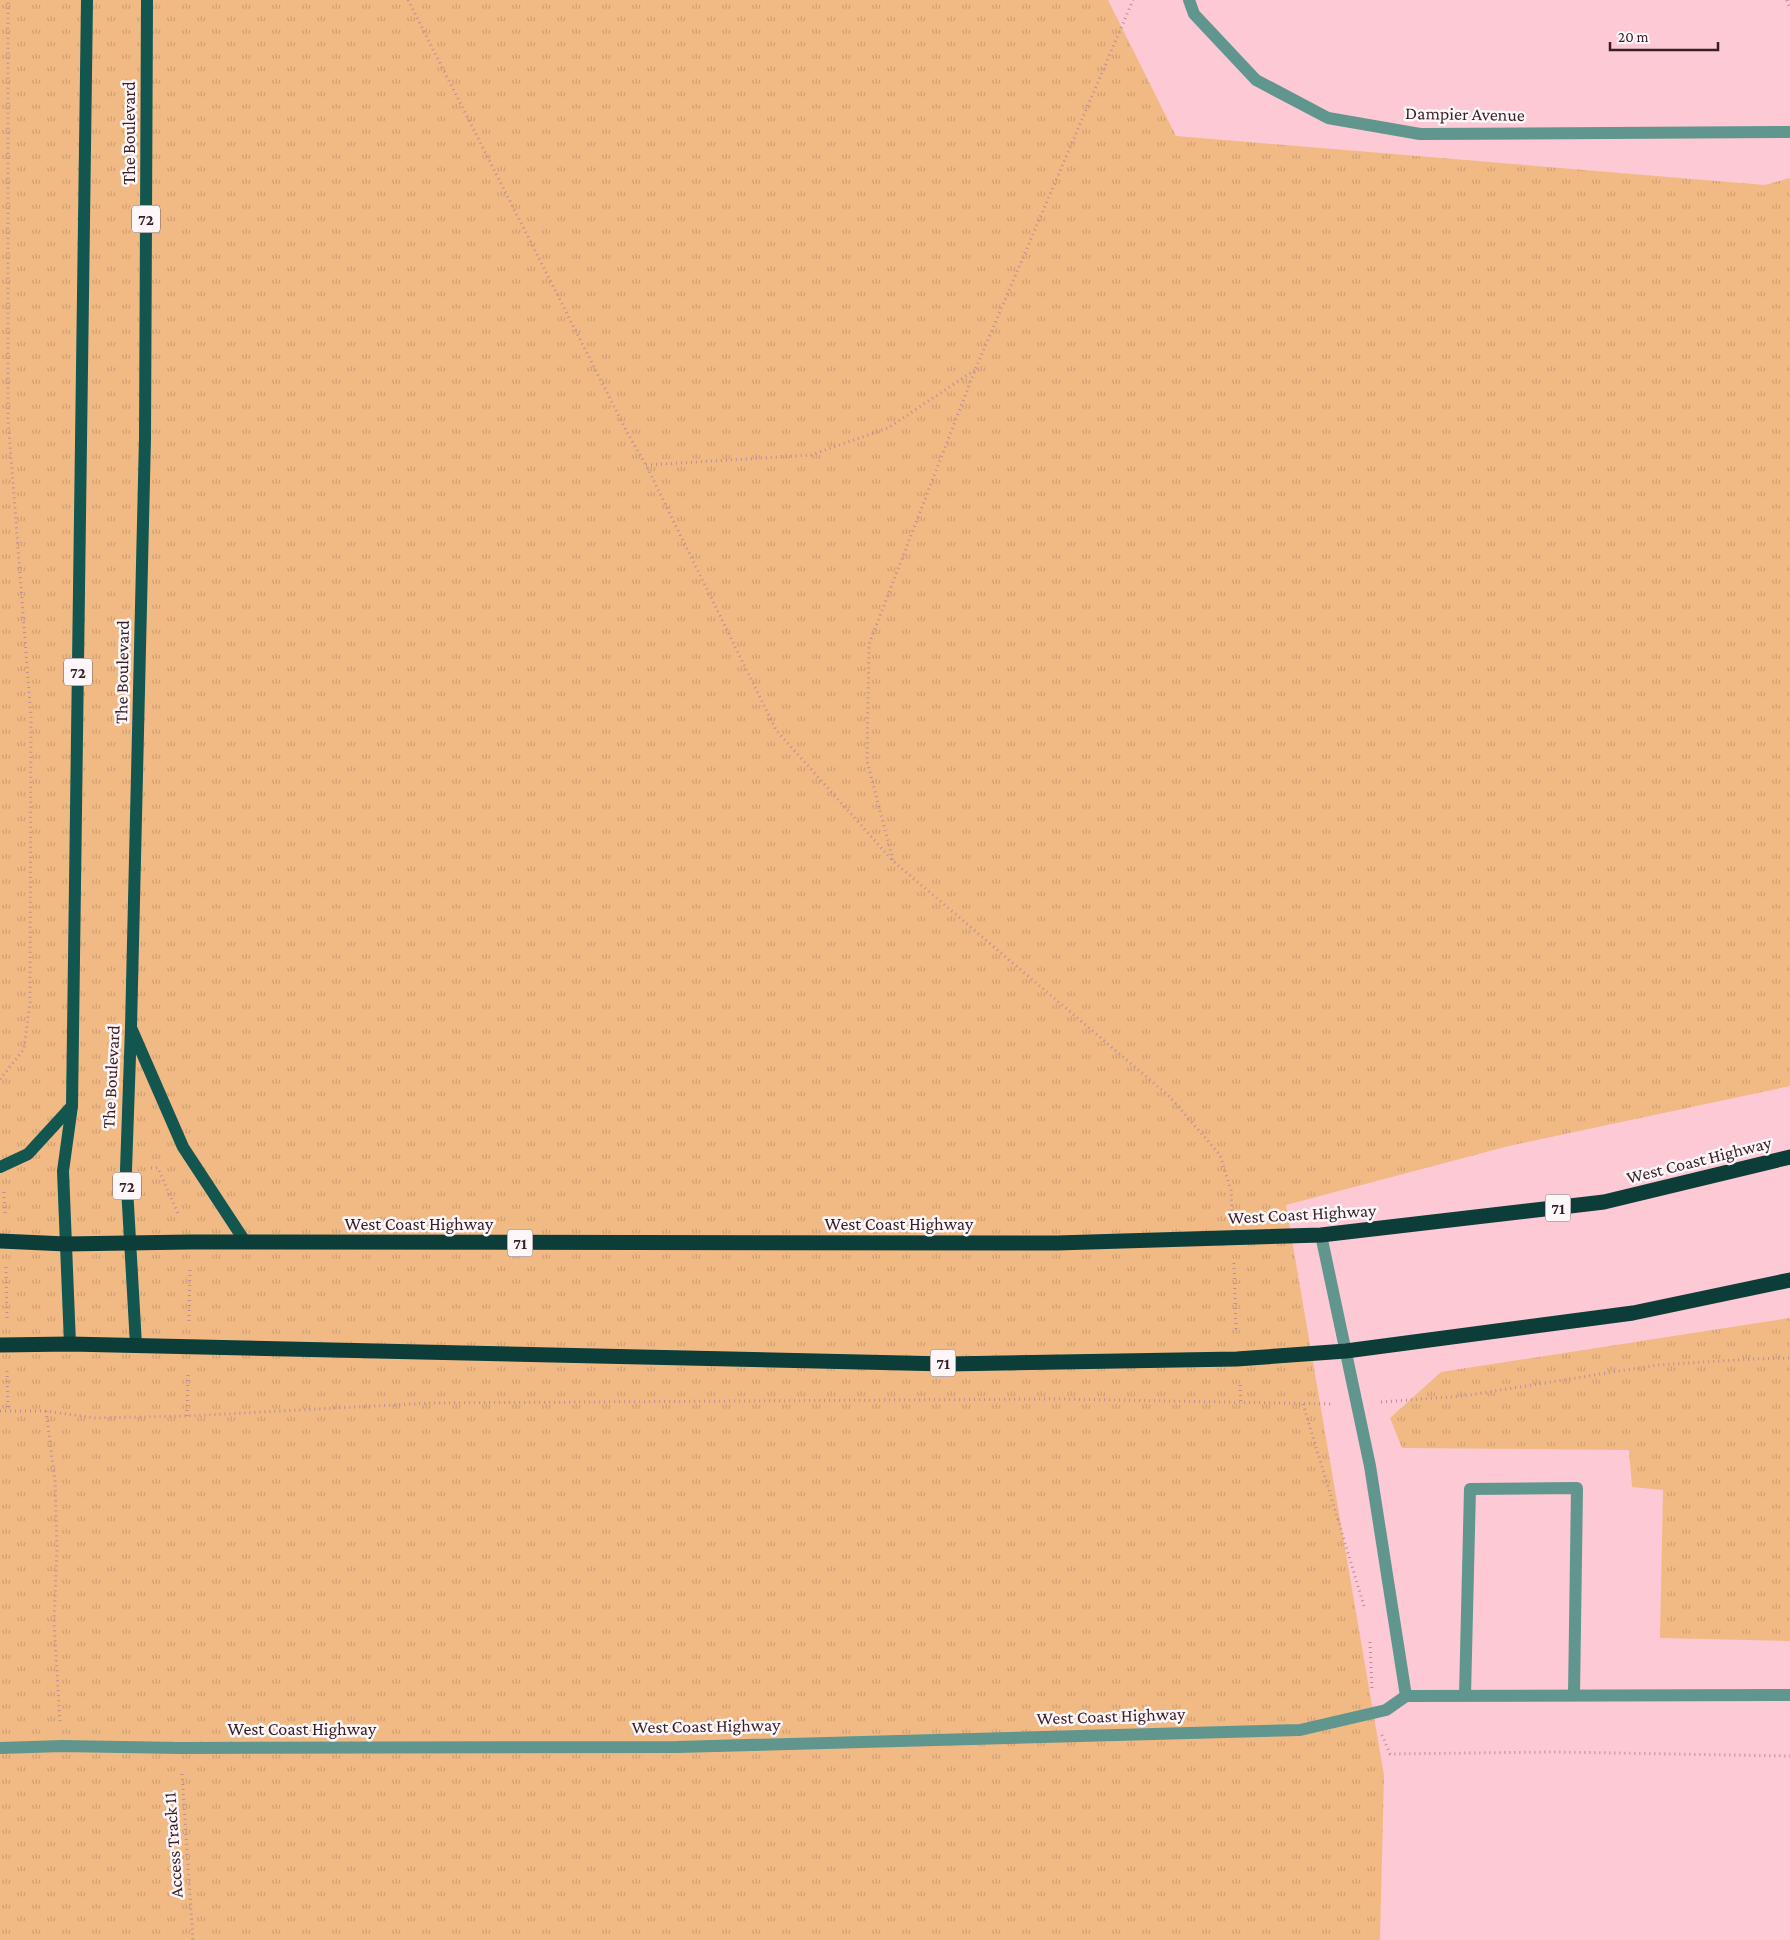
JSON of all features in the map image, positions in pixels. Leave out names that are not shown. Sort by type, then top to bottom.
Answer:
[{"type":"highway","name":"West Coast Highway","points":[[3,1241],[66,1244],[246,1242],[1048,1243],[1321,1235],[1604,1202],[1790,1157]]},
{"type":"highway","name":"71","points":[[3,1345],[136,1345],[947,1364],[1237,1359],[1346,1350],[1633,1313],[1790,1280]]},
{"type":"main road","name":"72","points":[[70,1344],[63,1171],[72,1106],[87,0]]},
{"type":"main road","name":"The Boulevard","points":[[136,1345],[126,1170],[145,438],[147,0]]},
{"type":"main road","name":"72","points":[[131,1027],[184,1147],[246,1242]]},
{"type":"main road","points":[[0,1167],[28,1154],[72,1106]]},
{"type":"street","name":"Dampier Avenue","points":[[1188,0],[1194,14],[1256,80],[1328,118],[1420,134],[1790,132]]},
{"type":"street","points":[[1321,1235],[1370,1466],[1406,1696],[1790,1695]]},
{"type":"street","points":[[1466,1695],[1470,1489],[1577,1488],[1574,1695]]},
{"type":"street","name":"West Coast Highway","points":[[0,1748],[62,1746],[180,1748],[677,1747],[1300,1730],[1386,1710],[1406,1696]]},
{"type":"path","points":[[0,1079],[24,1049],[30,1002],[31,717],[8,418],[8,0]]},
{"type":"path","points":[[408,0],[628,434],[646,465],[776,730],[893,861],[1168,1096],[1220,1155],[1231,1190],[1237,1359],[1241,1402]]},
{"type":"path","points":[[893,861],[867,761],[869,644],[975,370],[1133,0]]},
{"type":"path","points":[[1787,0],[1790,9]]},
{"type":"path","points":[[646,465],[811,455],[888,428],[975,370]]},
{"type":"path","points":[[2,1183],[5,1192],[3,1345],[8,1411]]},
{"type":"path","points":[[0,1411],[46,1411],[95,1418],[187,1416],[430,1403],[1048,1399],[1358,1404],[1463,1396],[1657,1366],[1790,1358]]},
{"type":"path","points":[[46,1411],[55,1481],[57,1548],[54,1622],[62,1746]]},
{"type":"path","name":"Access Track 11","points":[[180,1748],[193,1940]]},
{"type":"green space","points":[[0,0],[1108,0],[1176,136],[1765,185],[1790,178],[1790,1086],[1509,1146],[1286,1205],[1384,1775],[1380,1940],[0,1940]]},
{"type":"green space","points":[[1790,1318],[1790,1641],[1660,1638],[1663,1490],[1632,1487],[1629,1450],[1402,1448],[1390,1418],[1441,1372]]}]
